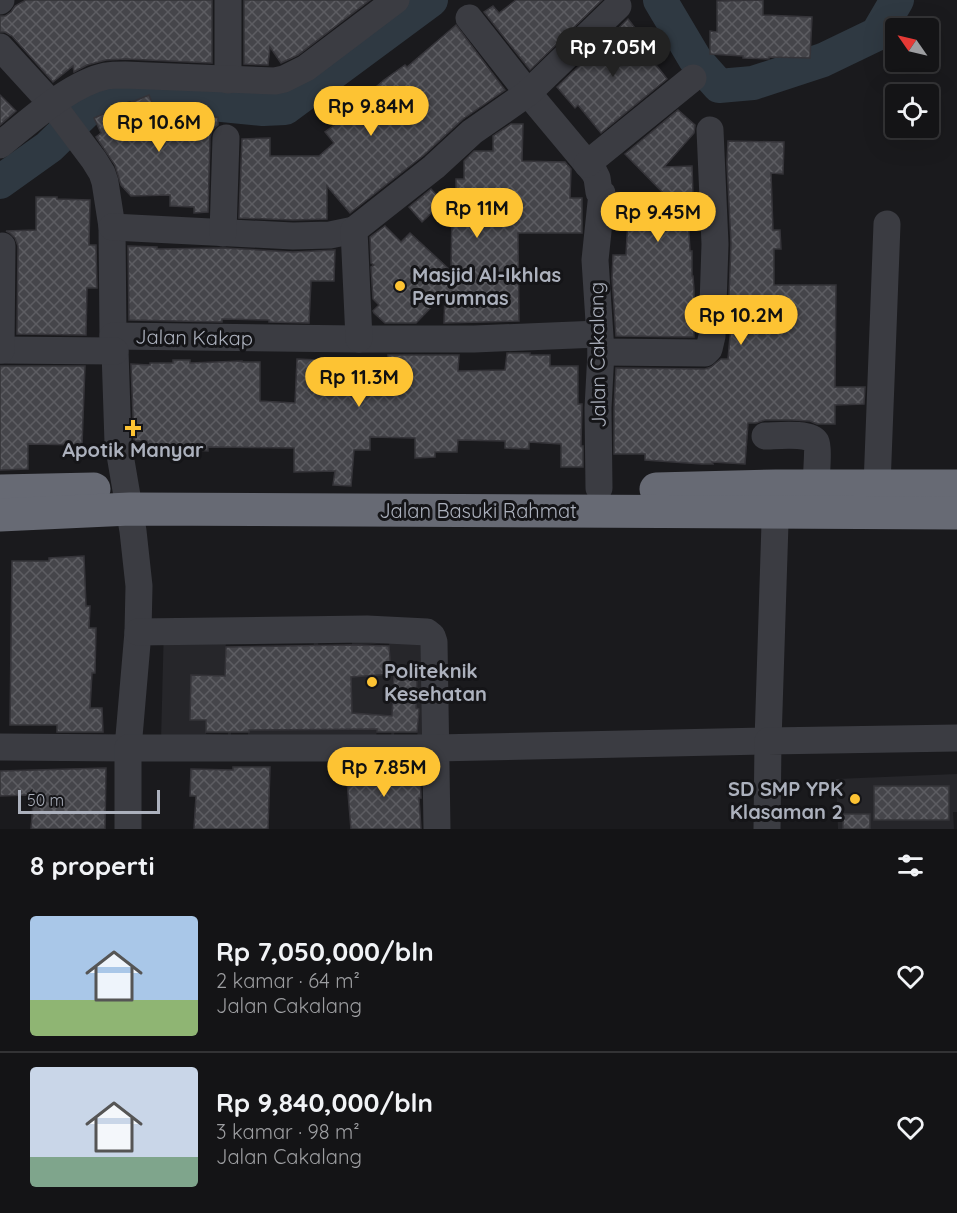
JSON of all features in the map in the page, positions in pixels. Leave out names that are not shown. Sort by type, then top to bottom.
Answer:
[{"type":"highway","name":"Jalan Basuki Rahmat","points":[[0,491],[128,499],[776,499],[816,486],[957,486]]},
{"type":"highway","name":"Jalan Basuki Rahmat","points":[[448,499],[599,488],[664,489],[957,513]]},
{"type":"highway","name":"Jalan Basuki Rahmat","points":[[0,515],[128,499]]},
{"type":"street","points":[[228,0],[228,80]]},
{"type":"street","points":[[0,145],[77,88],[105,76],[279,80],[306,68],[396,0]]},
{"type":"street","points":[[112,227],[293,236],[330,236],[354,230],[434,167],[472,132],[528,93],[618,6]]},
{"type":"street","name":"Jalan Cakalang","points":[[469,18],[587,164],[597,178],[599,192],[602,193],[595,260],[600,343],[599,488]]},
{"type":"street","points":[[0,47],[54,107],[94,160],[105,182],[112,227],[118,443],[134,531],[139,586],[138,632],[128,748],[128,829]]},
{"type":"street","points":[[587,164],[693,78]]},
{"type":"street","name":"Jalan Kakap","points":[[0,350],[114,344],[474,339],[600,343],[705,353],[709,349],[712,336],[715,244],[710,130]]},
{"type":"street","points":[[223,233],[226,138]]},
{"type":"street","points":[[877,486],[887,224]]},
{"type":"street","points":[[354,230],[359,339]]},
{"type":"street","points":[[0,350],[2,246]]},
{"type":"street","points":[[765,436],[807,436],[814,441],[817,448],[816,486]]},
{"type":"street","points":[[767,829],[776,499]]},
{"type":"street","points":[[138,632],[356,630],[427,632],[432,636],[434,642],[437,829]]},
{"type":"street","points":[[0,747],[435,748],[957,738]]},
{"type":"shaded area","name":"Politeknik Kesehatan","points":[[164,625],[438,630],[436,745],[161,740]],"holes":[[[352,636],[352,667],[319,668],[318,637]],[[226,637],[314,639],[312,670],[225,669]],[[389,643],[391,674],[363,676],[361,645]],[[394,674],[417,675],[416,702],[392,701]],[[351,676],[352,729],[250,677]],[[231,688],[248,688],[248,735],[231,735]],[[397,707],[420,709],[417,737],[394,736]],[[378,715],[392,716],[391,740],[376,739]],[[206,716],[228,716],[228,735],[206,734]]]},
{"type":"shaded area","name":"SD SMP YPK Klasaman 2","points":[[957,774],[957,812],[953,812],[954,829],[870,829],[870,814],[843,814],[843,829],[838,829],[836,779]],"holes":[[[874,786],[949,786],[949,820],[874,820]]]},
{"type":"building","points":[[26,0],[212,0],[212,63],[106,60],[87,65],[74,72],[73,66],[53,82],[12,36],[0,32],[0,16],[5,16],[15,6]]},
{"type":"building","points":[[244,0],[370,0],[298,55],[281,63],[270,47],[268,65],[244,64]]},
{"type":"building","points":[[516,0],[602,0],[530,70],[484,12],[493,6],[499,13]]},
{"type":"building","points":[[763,0],[763,15],[812,17],[810,58],[743,58],[743,56],[710,54],[710,31],[717,32],[717,1]]},
{"type":"building","points":[[628,19],[638,32],[635,34],[655,59],[653,61],[667,79],[601,133],[578,105],[575,108],[557,87]]},
{"type":"building","points":[[456,25],[505,90],[463,119],[424,155],[350,213],[327,186],[327,219],[239,218],[242,139],[270,138],[270,156],[319,156],[334,143],[325,132],[348,115],[347,113],[384,80],[405,65],[407,67]]},
{"type":"building","points":[[0,95],[16,111],[0,125]]},
{"type":"building","points":[[149,95],[159,121],[218,117],[218,125],[212,130],[210,138],[208,212],[194,213],[194,207],[170,206],[170,195],[131,196],[121,185],[115,165],[96,137],[101,133],[94,118]]},
{"type":"building","points":[[678,110],[695,125],[694,133],[664,167],[692,166],[693,196],[691,196],[689,233],[694,290],[694,337],[616,336],[612,278],[613,255],[626,255],[629,201],[673,203],[625,154]]},
{"type":"building","points":[[511,124],[523,124],[522,161],[565,162],[571,169],[570,198],[582,198],[582,233],[518,233],[519,321],[444,323],[445,293],[416,323],[385,323],[373,311],[379,305],[373,299],[371,267],[374,265],[371,263],[370,237],[385,226],[401,242],[410,233],[451,271],[452,212],[456,216],[456,179],[464,179],[464,161],[474,151],[493,151],[493,136]]},
{"type":"building","points":[[728,141],[784,142],[783,174],[771,173],[773,230],[780,230],[781,249],[774,249],[774,285],[836,285],[835,387],[865,387],[864,404],[835,405],[835,424],[792,420],[765,420],[748,423],[745,464],[645,460],[645,454],[614,454],[616,368],[705,369],[721,359],[728,359],[731,325],[728,325],[731,243]]},
{"type":"building","points":[[431,189],[443,202],[422,222],[409,207]]},
{"type":"building","points":[[36,197],[90,200],[89,245],[96,245],[97,288],[87,288],[86,335],[17,334],[18,246],[15,238],[6,231],[36,230]]},
{"type":"building","points":[[128,246],[157,247],[157,249],[224,248],[293,252],[335,250],[334,281],[311,281],[309,323],[222,319],[222,322],[129,320]]},
{"type":"building","points":[[507,353],[550,355],[550,366],[578,366],[578,404],[582,404],[583,467],[561,467],[561,444],[529,442],[529,449],[505,448],[505,441],[458,440],[457,452],[435,452],[435,457],[415,458],[415,438],[370,437],[370,450],[354,450],[351,486],[333,485],[335,471],[294,472],[294,448],[208,447],[208,451],[147,449],[147,441],[134,441],[131,364],[173,363],[173,360],[190,360],[190,363],[260,362],[260,401],[295,403],[297,359],[388,363],[388,355],[459,355],[458,371],[505,370]]},
{"type":"building","points":[[0,366],[85,366],[82,445],[28,444],[28,469],[0,470]]},
{"type":"building","points":[[84,556],[86,606],[90,606],[89,628],[96,628],[95,673],[92,673],[90,708],[102,708],[103,732],[57,732],[57,725],[10,725],[12,561],[49,561],[49,558]]},
{"type":"building","points":[[389,646],[391,674],[351,677],[352,713],[392,716],[394,674],[417,675],[416,708],[419,712],[417,732],[377,732],[377,729],[206,732],[206,720],[190,720],[191,675],[225,676],[226,647]]},
{"type":"building","points":[[389,766],[389,769],[420,768],[421,829],[351,829],[346,769]]},
{"type":"building","points":[[233,767],[270,767],[268,829],[194,829],[196,796],[190,796],[191,769],[233,770]]},
{"type":"building","points":[[106,768],[105,829],[31,829],[33,803],[29,803],[29,795],[0,796],[0,771]]},
{"type":"building","points":[[874,786],[949,786],[949,820],[874,820]]},
{"type":"building","points":[[843,814],[870,814],[870,829],[843,829]]},
{"type":"waterway","points":[[0,182],[49,147],[86,111],[102,89],[131,84],[202,103],[263,109],[285,108],[431,0]]},
{"type":"waterway","points":[[660,0],[695,59],[719,86],[753,83],[823,60],[877,34],[897,0]]},
{"type":"place","name":"Masjid Al-Ikhlas Perumnas","points":[[400,286]]},
{"type":"place","name":"Apotik Manyar","points":[[133,428]]},
{"type":"place","name":"Politeknik Kesehatan","points":[[372,682]]},
{"type":"place","name":"SD SMP YPK Klasaman 2","points":[[855,799]]}]
